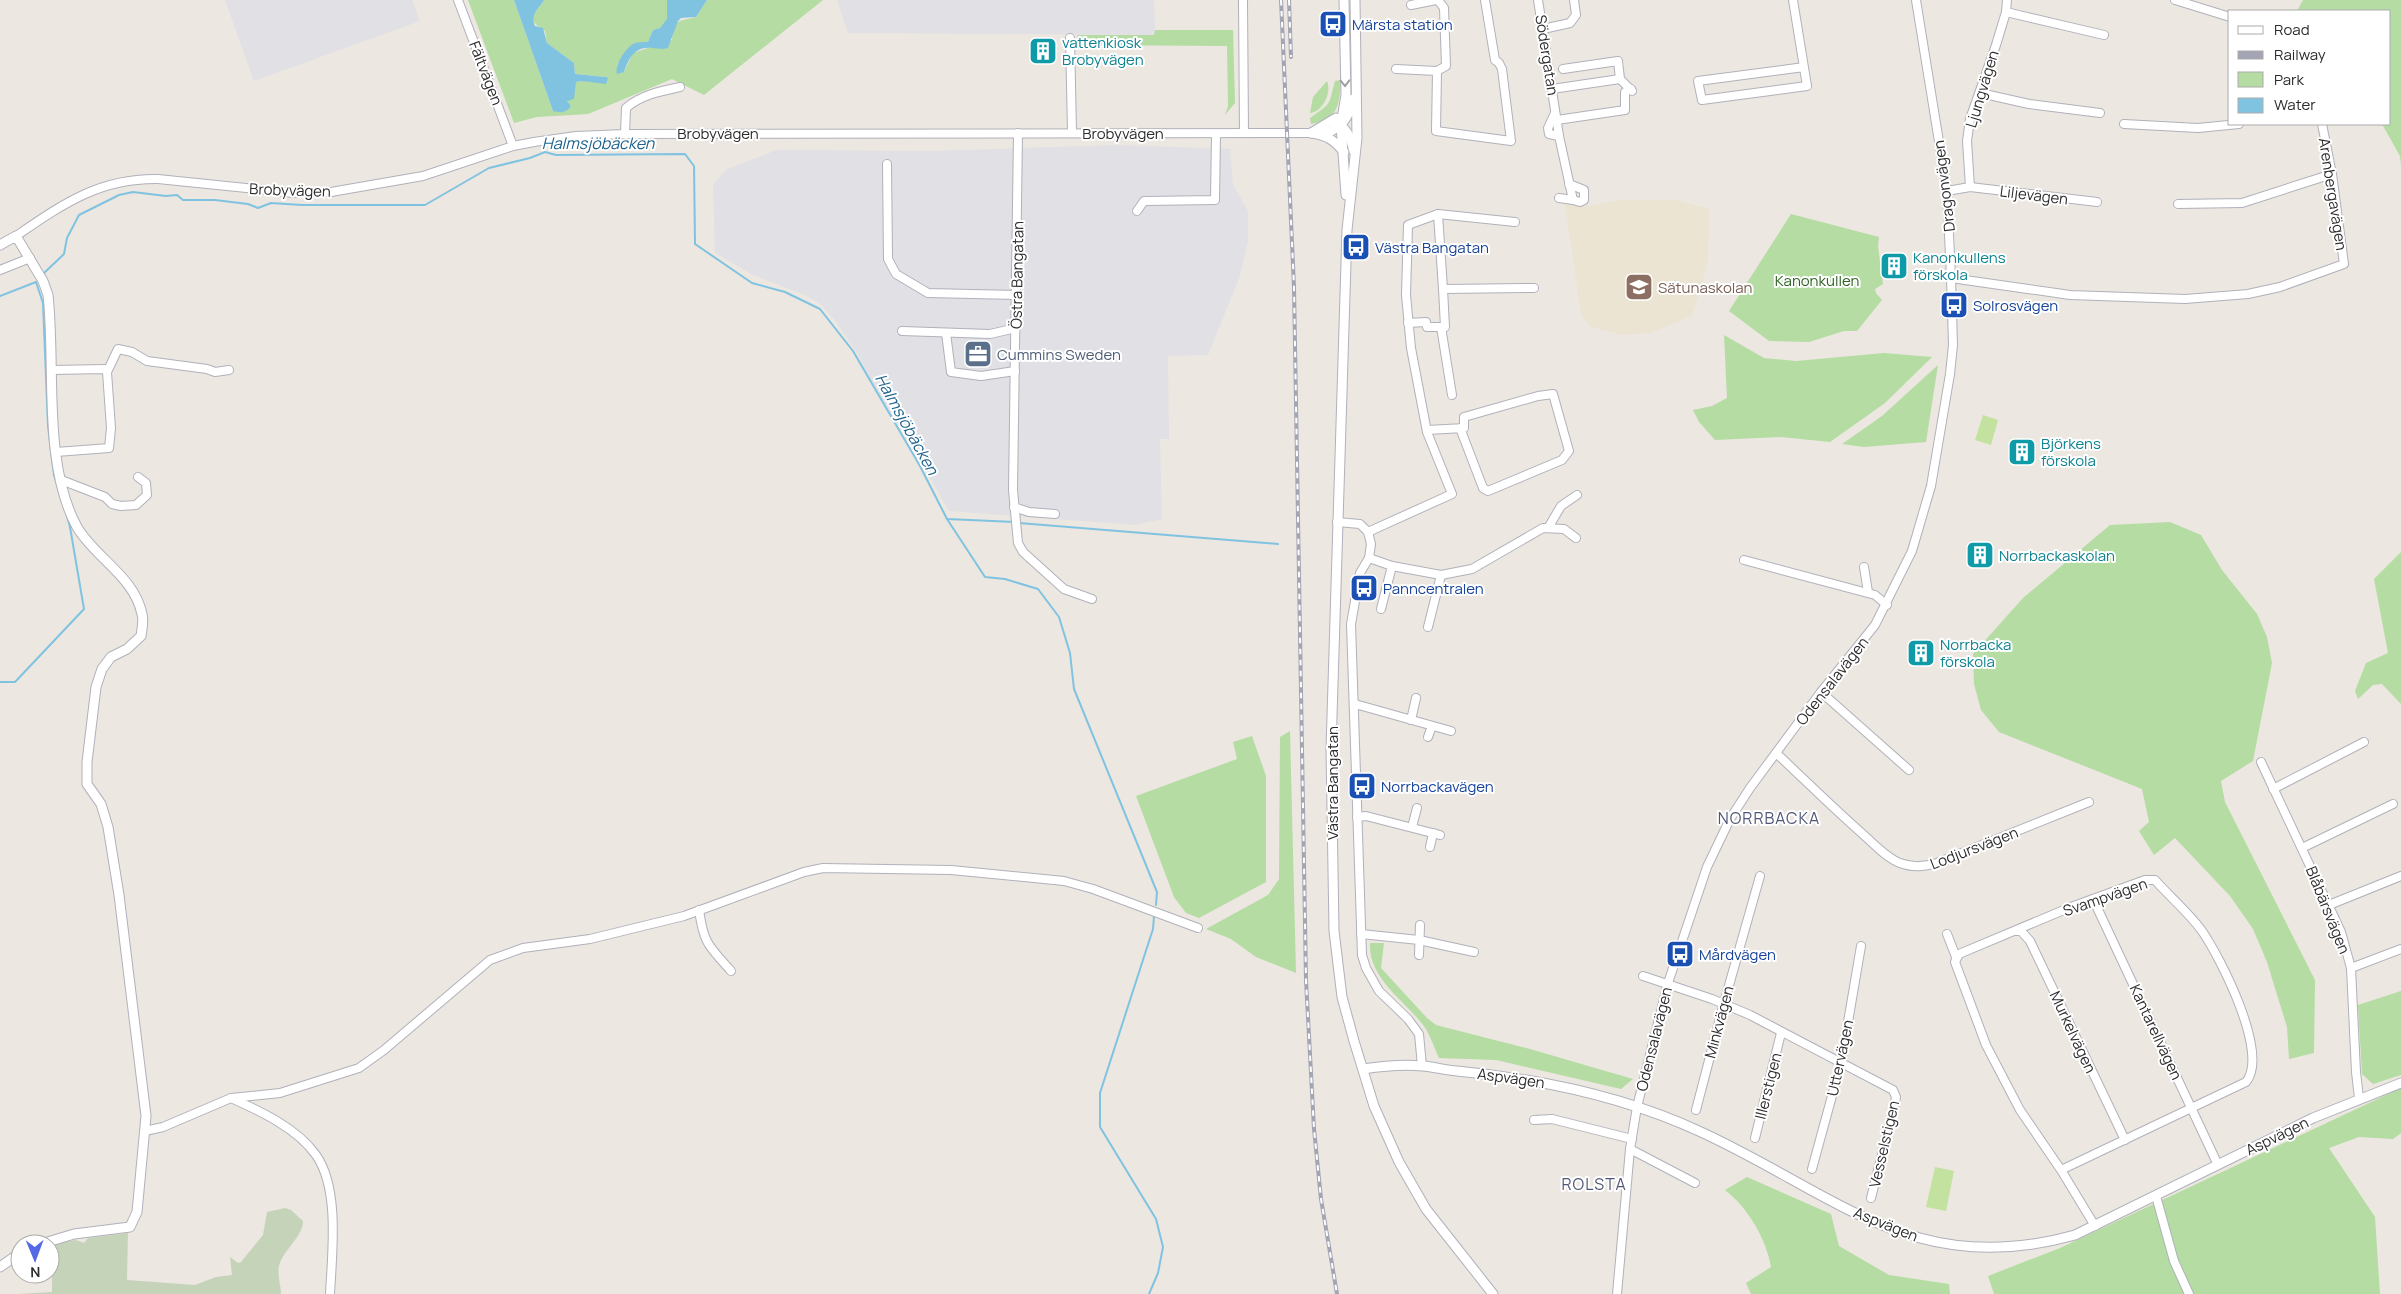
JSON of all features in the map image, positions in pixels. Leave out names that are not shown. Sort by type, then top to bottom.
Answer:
[{"type":"street","name":"Fältvägen","points":[[458,0],[513,146]]},
{"type":"street","points":[[1244,0],[1244,133]]},
{"type":"street","points":[[1324,134],[1334,131],[1341,125],[1346,95],[1344,0]]},
{"type":"street","name":"Västra Bangatan","points":[[1355,0],[1357,138],[1347,230],[1331,749],[1334,931],[1342,997],[1374,1106],[1399,1162],[1426,1209],[1493,1294]]},
{"type":"street","points":[[1396,69],[1437,71],[1446,66],[1444,8],[1437,0],[1411,5]]},
{"type":"street","points":[[1437,71],[1436,131],[1511,140],[1502,69],[1499,62],[1495,60],[1484,0]]},
{"type":"street","name":"Södergatan","points":[[1538,0],[1559,136],[1573,200]]},
{"type":"street","points":[[1543,28],[1570,23],[1576,15],[1574,0]]},
{"type":"street","points":[[1793,0],[1804,67],[1807,86],[1702,100],[1698,81],[1804,67]]},
{"type":"street","name":"Dragonvägen","points":[[1916,0],[1947,190],[1953,345],[1950,374]]},
{"type":"street","name":"Ljungvägen","points":[[1970,187],[1967,140],[1970,119],[2006,12],[2007,0]]},
{"type":"street","points":[[2176,0],[2228,16]]},
{"type":"street","points":[[2006,12],[2104,35]]},
{"type":"street","points":[[1070,38],[1072,132]]},
{"type":"street","points":[[1557,120],[1625,110],[1625,92],[1632,91],[1620,79],[1618,61],[1563,69]]},
{"type":"street","points":[[1552,89],[1620,79]]},
{"type":"street","points":[[625,134],[626,108],[633,102],[652,94],[680,87]]},
{"type":"street","name":"Västra Bangatan","points":[[1347,230],[1341,125],[1348,116],[1355,89]]},
{"type":"street","points":[[1980,93],[2029,104],[2100,113]]},
{"type":"street","name":"Södergatan","points":[[1555,111],[1548,128],[1549,134],[1559,136]]},
{"type":"street","name":"Brobyvägen","points":[[1311,133],[1343,112]]},
{"type":"street","points":[[1332,121],[1341,125]]},
{"type":"street","points":[[2124,124],[2198,128],[2229,125]]},
{"type":"street","name":"Västra Bangatan","points":[[1341,125],[1351,140],[1354,154]]},
{"type":"street","name":"Arenbergavägen","points":[[1951,278],[2070,295],[2185,299],[2248,294],[2280,288],[2344,264],[2332,174],[2322,125]]},
{"type":"street","name":"Brobyvägen","points":[[0,245],[64,204],[99,187],[136,178],[286,193],[331,192],[423,176],[513,146],[566,137],[625,134],[1072,132],[1324,134]]},
{"type":"street","name":"Östra Bangatan","points":[[1018,133],[1014,507],[1018,543],[1036,565],[1064,589],[1092,599]]},
{"type":"street","points":[[1138,211],[1144,201],[1215,200],[1216,134]]},
{"type":"street","points":[[1324,134],[1334,141],[1344,153]]},
{"type":"street","points":[[887,164],[888,259],[896,274],[928,293],[1017,295]]},
{"type":"street","points":[[2178,204],[2242,203],[2266,197],[2332,174]]},
{"type":"street","points":[[1559,198],[1580,202],[1584,200],[1586,195],[1584,190],[1569,184]]},
{"type":"street","points":[[1947,190],[1970,187]]},
{"type":"street","name":"Liljevägen","points":[[1970,187],[2097,202]]},
{"type":"street","points":[[1408,323],[1426,322],[1427,328],[1445,327],[1438,214]]},
{"type":"street","points":[[1368,532],[1452,494],[1426,430],[1410,348],[1406,295],[1408,225],[1438,214],[1515,222]]},
{"type":"street","points":[[16,236],[43,281],[48,295],[52,404],[56,452],[61,480],[76,525],[90,544],[124,578],[133,591],[142,614],[141,636],[127,649],[111,657],[102,669],[96,687],[87,762],[87,784],[101,804],[108,827],[146,1116],[137,1212],[130,1227],[74,1234],[60,1238]]},
{"type":"street","points":[[0,270],[30,258]]},
{"type":"street","points":[[1443,289],[1534,288]]},
{"type":"street","points":[[1441,327],[1452,395]]},
{"type":"street","points":[[902,331],[990,334],[1016,328]]},
{"type":"street","points":[[946,333],[951,372],[980,376],[1015,371]]},
{"type":"street","points":[[56,452],[109,448],[111,428],[107,372],[118,350],[132,352],[147,361],[206,369],[215,372],[229,370]]},
{"type":"street","points":[[52,370],[105,369],[107,372]]},
{"type":"street","name":"Odensalavägen","points":[[1617,1294],[1630,1149],[1637,1107],[1668,984],[1713,853],[1730,819],[1776,753],[1870,632],[1887,605],[1912,551],[1931,486],[1950,374]]},
{"type":"street","points":[[1426,430],[1460,428],[1464,428],[1464,417],[1538,396],[1553,394],[1569,450],[1562,460],[1488,492],[1483,488],[1460,428]]},
{"type":"street","points":[[61,480],[106,498],[112,504],[130,506],[141,502],[147,495],[146,483],[138,477]]},
{"type":"street","points":[[1548,528],[1561,506],[1577,495]]},
{"type":"street","points":[[1014,507],[1028,512],[1055,514]]},
{"type":"street","points":[[1337,522],[1360,524],[1368,532],[1371,544],[1368,558],[1360,573],[1351,624],[1362,955],[1366,968],[1380,991],[1408,1019],[1419,1034],[1422,1066]]},
{"type":"street","points":[[1368,558],[1392,566],[1441,575],[1472,569],[1543,528],[1564,529],[1576,538]]},
{"type":"street","points":[[1744,560],[1868,592],[1887,605]]},
{"type":"street","points":[[1381,609],[1392,566]]},
{"type":"street","points":[[1864,567],[1868,592]]},
{"type":"street","points":[[1428,627],[1441,575]]},
{"type":"street","points":[[1822,692],[1909,770]]},
{"type":"street","points":[[1411,720],[1416,698]]},
{"type":"street","points":[[1355,704],[1451,731]]},
{"type":"street","points":[[1428,737],[1432,726]]},
{"type":"street","points":[[2273,790],[2364,742]]},
{"type":"street","name":"Lodjursvägen","points":[[1776,753],[1834,809],[1887,855],[1910,866],[1926,866],[1937,863],[2089,802]]},
{"type":"street","name":"Blåbärsvägen","points":[[2261,762],[2329,905],[2351,968],[2359,1098]]},
{"type":"street","points":[[2302,848],[2393,804]]},
{"type":"street","points":[[1412,827],[1418,808]]},
{"type":"street","points":[[1357,816],[1366,816],[1436,834],[1430,847]]},
{"type":"street","points":[[145,1131],[163,1127],[231,1098],[280,1092],[359,1068],[384,1050],[497,956],[523,948],[590,939],[699,910],[813,869],[910,868],[1064,882],[1093,889],[1198,928]]},
{"type":"street","name":"Minkvägen","points":[[1696,1110],[1760,876]]},
{"type":"street","points":[[2329,905],[2401,876]]},
{"type":"street","name":"Svampvägen","points":[[1956,957],[2093,899],[2146,880],[2155,880],[2200,929],[2230,980],[2242,1010],[2249,1036],[2253,1069],[2246,1082],[2061,1170]]},
{"type":"street","name":"Kantarellvägen","points":[[2093,899],[2218,1165]]},
{"type":"street","points":[[699,910],[702,930],[707,943],[715,955],[731,971]]},
{"type":"street","points":[[1418,955],[1420,925]]},
{"type":"street","name":"Murkelvägen","points":[[2016,931],[2021,931],[2030,941],[2125,1140]]},
{"type":"street","points":[[1360,934],[1419,940],[1474,952]]},
{"type":"street","points":[[1947,934],[1956,957],[1955,962],[1968,1000],[1986,1045],[2020,1110],[2061,1170],[2095,1226]]},
{"type":"street","name":"Uttervägen","points":[[1812,1169],[1841,1064],[1861,946]]},
{"type":"street","points":[[2351,968],[2401,949]]},
{"type":"street","points":[[1643,976],[1724,1003],[1841,1064]]},
{"type":"street","name":"Illerstigen","points":[[1754,1138],[1782,1033]]},
{"type":"street","name":"Vesselstigen","points":[[1841,1064],[1890,1087],[1896,1097],[1871,1198]]},
{"type":"street","name":"Aspvägen","points":[[1363,1069],[1422,1066],[1530,1079],[1580,1090],[1637,1107],[1701,1132],[1861,1217],[1915,1237],[1950,1245],[2007,1247],[2045,1243],[2095,1226],[2313,1118],[2359,1098],[2401,1083]]},
{"type":"street","points":[[231,1098],[288,1129],[305,1142],[323,1167],[329,1191],[332,1220],[330,1294]]},
{"type":"street","points":[[1534,1120],[1552,1119],[1632,1139]]},
{"type":"street","points":[[1630,1149],[1695,1183]]},
{"type":"street","points":[[2156,1196],[2174,1261],[2189,1294]]},
{"type":"shaded area","points":[[225,0],[412,0],[420,21],[254,81]]},
{"type":"shaded area","points":[[837,0],[1154,0],[1155,35],[848,33]]},
{"type":"shaded area","points":[[1117,145],[1230,149],[1233,184],[1248,211],[1248,241],[1240,276],[1208,355],[1168,356],[1169,439],[1160,439],[1162,519],[1135,525],[949,511],[915,452],[881,401],[857,353],[834,319],[819,303],[805,295],[753,275],[715,253],[713,184],[727,169],[777,150],[932,151]]},
{"type":"shaded area","name":"Sätunaskolan","points":[[1620,200],[1677,200],[1709,209],[1708,260],[1692,316],[1651,333],[1623,335],[1590,327],[1581,314],[1565,204],[1584,207]]},
{"type":"green space","points":[[468,0],[514,0],[553,111],[571,106],[567,101],[574,93],[576,82],[606,77],[575,74],[574,63],[547,43],[545,31],[533,20],[544,0],[667,0],[668,19],[660,28],[653,30],[648,42],[633,46],[627,51],[617,65],[624,72],[633,53],[672,40],[676,24],[681,20],[696,17],[707,0],[823,0],[704,95],[672,79],[588,114],[537,117],[514,123]]},
{"type":"green space","points":[[2303,0],[2401,0],[2401,165],[2400,156],[2383,125],[2391,125],[2391,10],[2298,10]]},
{"type":"green space","points":[[1155,30],[1233,30],[1235,103],[1225,115],[1228,106],[1227,46],[1077,45],[1077,35],[1154,35]]},
{"type":"green space","points":[[1341,80],[1336,110],[1327,119],[1311,124],[1310,118],[1329,103],[1335,81]]},
{"type":"green space","points":[[1327,81],[1328,90],[1325,101],[1319,109],[1310,113],[1313,97]]},
{"type":"green space","name":"Kanonkullen","points":[[1791,214],[1879,237],[1878,246],[1883,284],[1875,289],[1882,300],[1857,331],[1844,331],[1809,342],[1769,341],[1729,311]]},
{"type":"green space","points":[[1724,335],[1764,358],[1796,361],[1884,353],[1932,357],[1885,403],[1830,442],[1781,437],[1715,440],[1699,422],[1693,410],[1712,406],[1727,398]]},
{"type":"green space","points":[[1938,365],[1926,442],[1864,447],[1842,444],[1882,416]]},
{"type":"green space","points":[[1983,415],[1998,420],[1991,445],[1975,440]]},
{"type":"green space","points":[[2170,522],[2201,535],[2222,570],[2257,614],[2267,637],[2272,663],[2253,761],[2221,781],[2225,802],[2315,980],[2314,1053],[2289,1059],[2287,1027],[2267,962],[2253,929],[2230,896],[2175,838],[2154,855],[2139,831],[2149,822],[2142,789],[1999,732],[1981,710],[1974,684],[1973,654],[2023,598],[2110,525]]},
{"type":"green space","points":[[2401,552],[2401,704],[2382,684],[2373,685],[2358,699],[2355,691],[2366,663],[2388,653],[2374,579]]},
{"type":"green space","points":[[1290,731],[1296,973],[1256,957],[1231,939],[1206,929],[1268,895],[1279,879],[1280,737]]},
{"type":"green space","points":[[1252,736],[1266,776],[1266,882],[1199,918],[1186,913],[1174,897],[1136,796],[1237,759],[1233,742]]},
{"type":"green space","points":[[1370,943],[1384,943],[1381,968],[1427,1018],[1436,1025],[1530,1049],[1633,1079],[1621,1089],[1496,1060],[1439,1058],[1426,1029],[1390,990],[1375,968],[1371,956]]},
{"type":"green space","points":[[2401,991],[2401,1075],[2373,1084],[2362,1074],[2358,1005]]},
{"type":"green space","points":[[2401,1088],[2401,1133],[2393,1139],[2359,1137],[2329,1148],[2375,1217],[2380,1294],[1994,1294],[1988,1276],[2060,1248]]},
{"type":"green space","points":[[1935,1167],[1954,1171],[1946,1211],[1926,1207]]},
{"type":"green space","points":[[1747,1177],[1831,1214],[1839,1246],[1889,1275],[1949,1284],[1950,1294],[1751,1294],[1746,1283],[1771,1267],[1769,1256],[1755,1224],[1725,1190]]},
{"type":"green space","points":[[285,1208],[291,1210],[303,1221],[300,1233],[284,1254],[279,1266],[281,1294],[18,1294],[52,1292],[52,1284],[60,1284],[60,1242],[76,1240],[84,1243],[88,1238],[128,1233],[127,1280],[195,1285],[216,1277],[232,1275],[230,1257],[238,1263],[241,1262],[263,1235],[267,1212]]},
{"type":"water","points":[[514,0],[544,0],[534,15],[534,22],[535,26],[543,28],[547,43],[574,63],[575,74],[606,77],[608,78],[606,84],[576,82],[574,99],[567,101],[571,106],[563,112],[553,111]]},
{"type":"water","points":[[667,0],[707,0],[696,17],[681,18],[678,21],[668,48],[646,48],[637,51],[628,62],[624,72],[617,74],[619,61],[628,48],[635,43],[648,42],[653,30],[660,28],[667,19]]},
{"type":"waterway","name":"Halmsjöbäcken","points":[[43,274],[64,254],[67,238],[79,215],[119,195],[133,192],[166,196],[177,195],[183,200],[215,200],[248,204],[258,208],[271,203],[302,205],[425,205],[489,168],[530,158],[545,152],[556,155],[685,154],[694,166],[695,244],[752,283],[785,292],[820,309],[853,351],[920,466],[947,519],[1015,522]]},
{"type":"waterway","points":[[0,296],[36,282],[43,303],[48,426],[54,475],[59,490]]},
{"type":"waterway","points":[[0,682],[15,682],[84,609],[70,527],[65,509]]},
{"type":"waterway","points":[[947,519],[985,577],[1005,579],[1038,589],[1059,617],[1070,653],[1074,689],[1157,892],[1156,905]]},
{"type":"waterway","points":[[1019,523],[1278,544]]},
{"type":"waterway","points":[[1149,1294],[1158,1273],[1163,1247],[1156,1219],[1100,1127],[1100,1093],[1153,929],[1154,916]]},
{"type":"railway","points":[[1281,0],[1294,287],[1306,980],[1314,1129],[1321,1199],[1337,1294]]},
{"type":"railway","points":[[1289,0],[1291,57]]},
{"type":"place","name":"Märsta station","points":[[1333,24]]},
{"type":"place","name":"vattenkiosk Brobyvägen","points":[[1043,51]]},
{"type":"place","name":"Västra Bangatan","points":[[1356,247]]},
{"type":"place","name":"Kanonkullens förskola","points":[[1894,266]]},
{"type":"place","name":"Sätunaskolan","points":[[1639,287]]},
{"type":"place","name":"Solrosvägen","points":[[1954,305]]},
{"type":"place","name":"Cummins Sweden","points":[[978,354]]},
{"type":"place","name":"Björkens förskola","points":[[2022,452]]},
{"type":"place","name":"Norrbackaskolan","points":[[1980,555]]},
{"type":"place","name":"Panncentralen","points":[[1364,588]]},
{"type":"place","name":"Norrbacka förskola","points":[[1921,653]]},
{"type":"place","name":"Norrbackavägen","points":[[1362,786]]},
{"type":"place","name":"Mårdvägen","points":[[1680,954]]},
{"type":"district","name":"NORRBACKA","points":[[1769,818]]},
{"type":"district","name":"ROLSTA","points":[[1594,1184]]}]
